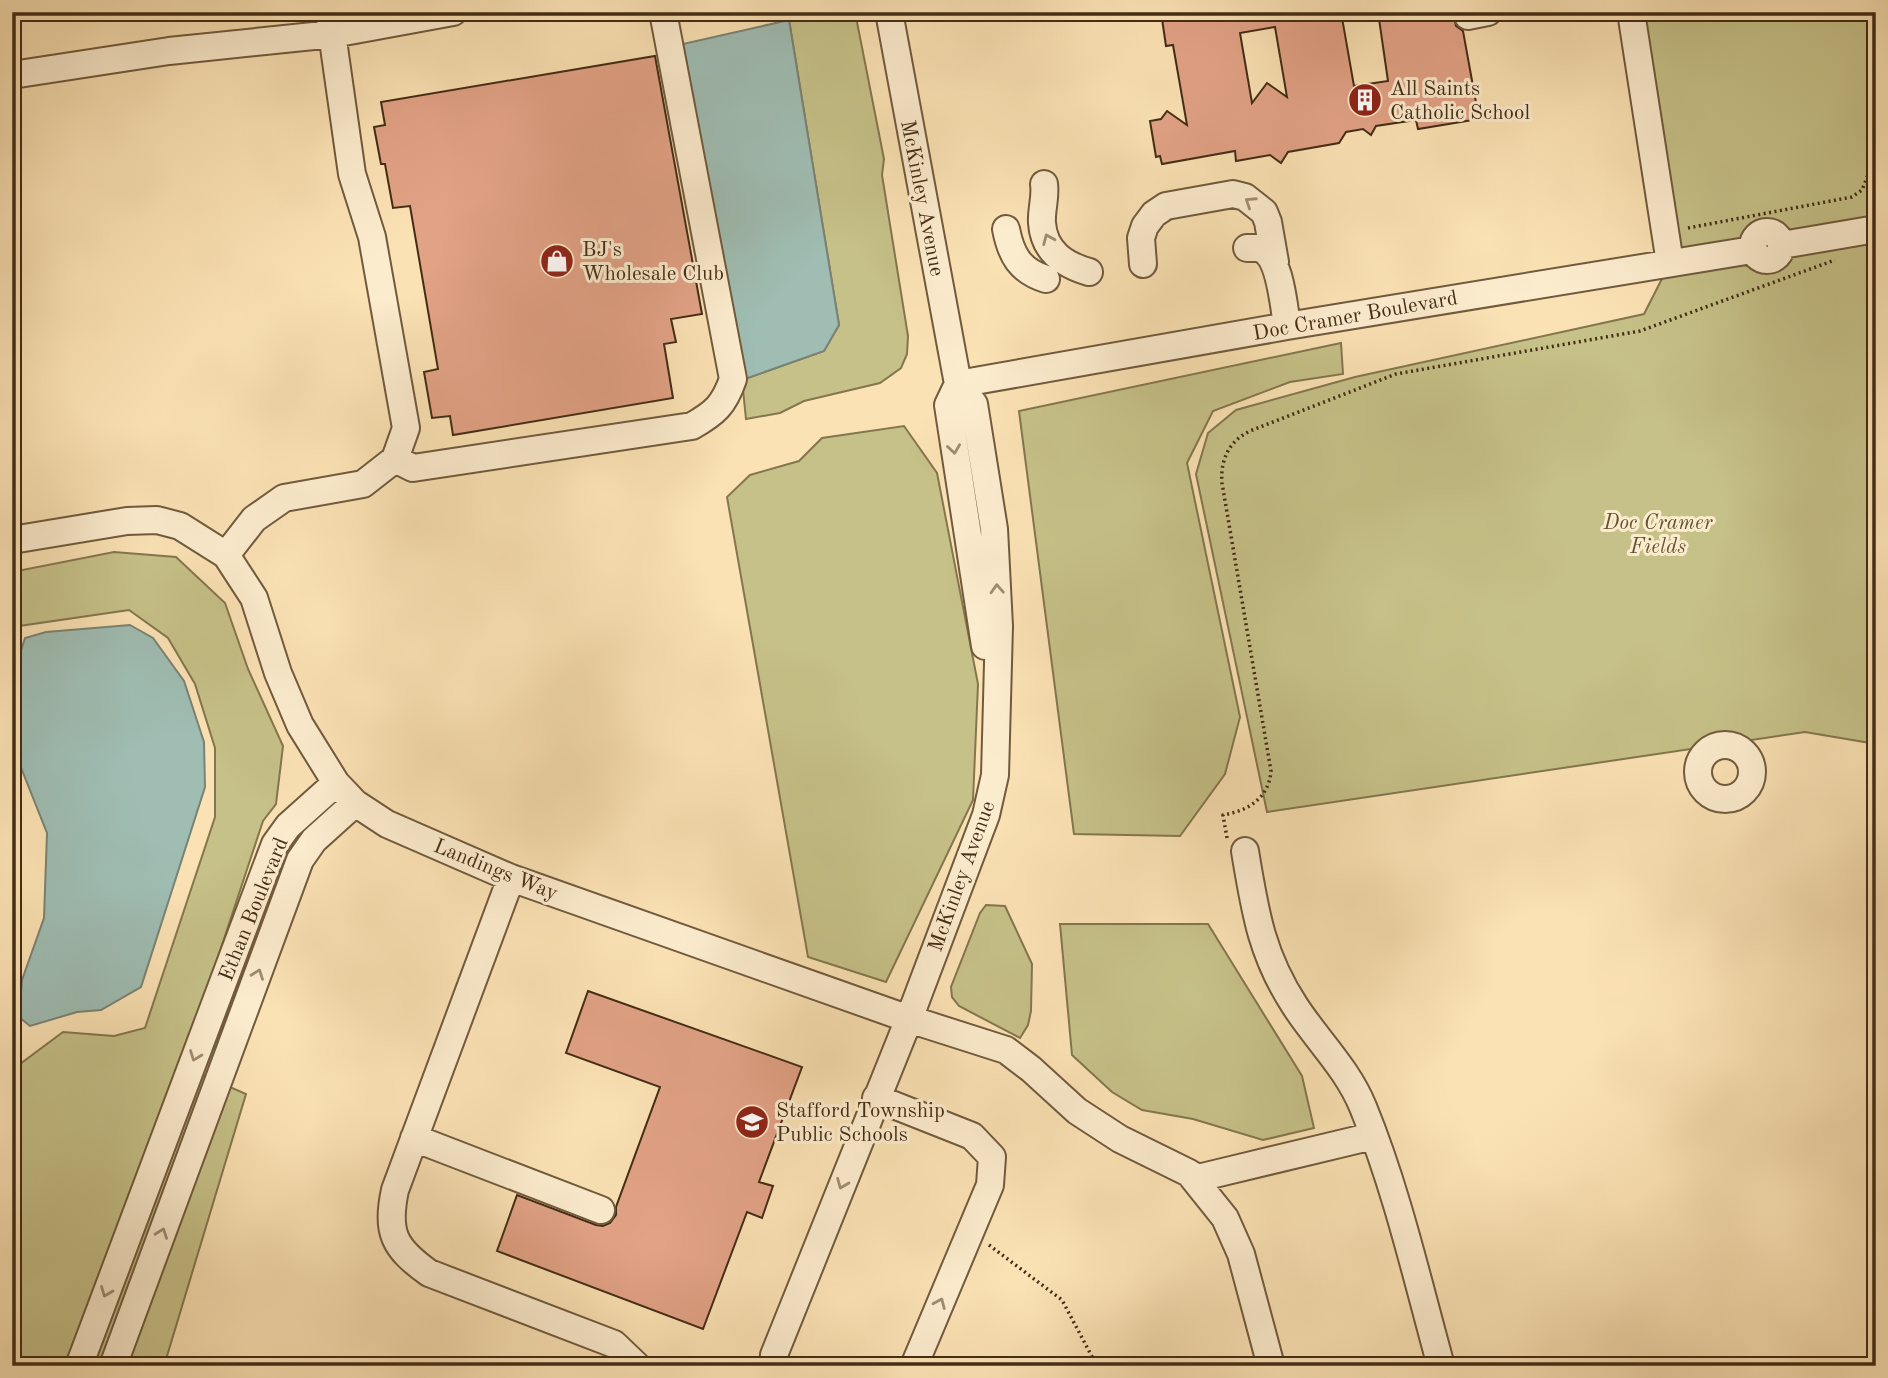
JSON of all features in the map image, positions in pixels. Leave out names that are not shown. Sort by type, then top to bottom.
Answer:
[{"type":"street","points":[[12,75],[331,23],[453,12]]},
{"type":"street","points":[[395,459],[414,468],[692,426],[711,415],[726,399],[733,379],[663,12]]},
{"type":"street","name":"McKinley Avenue","points":[[773,1366],[774,1356],[909,1019],[986,814],[995,775],[997,731],[948,405],[958,384],[889,12]]},
{"type":"street","points":[[1630,12],[1670,263]]},
{"type":"street","points":[[12,540],[127,521],[157,520],[180,526],[226,555],[254,519],[284,498],[363,484],[395,459],[405,428],[372,237],[352,174],[331,23]]},
{"type":"street","points":[[1044,184],[1046,195],[1042,224],[1046,241],[1057,257],[1069,266],[1090,272]]},
{"type":"street","points":[[1143,264],[1141,238],[1145,226],[1154,214],[1166,206],[1233,194],[1245,197],[1264,212],[1268,222],[1287,326]]},
{"type":"street","points":[[1006,229],[1010,250],[1019,264],[1032,274],[1046,279]]},
{"type":"street","name":"Doc Cramer Boulevard","points":[[958,384],[1287,326],[1752,250],[1753,240],[1767,232],[1779,238],[1782,246],[1876,229]]},
{"type":"street","points":[[1247,248],[1258,248],[1268,253],[1275,262]]},
{"type":"street","name":"Landings Way","points":[[226,555],[254,598],[278,673],[300,725],[336,783],[355,803],[387,824],[511,878],[909,1019],[1006,1050],[1077,1111],[1120,1139],[1189,1172]]},
{"type":"street","name":"Ethan Boulevard","points":[[79,1366],[275,844],[288,825],[336,783]]},
{"type":"street","name":"Ethan Boulevard","points":[[113,1366],[300,860],[314,841],[355,803]]},
{"type":"street","points":[[1237,846],[1258,926],[1279,979],[1296,1007],[1345,1072],[1362,1105],[1405,1236],[1441,1366]]},
{"type":"street","points":[[511,878],[395,1190],[390,1215],[394,1236],[407,1258],[429,1273],[614,1345],[636,1366]]},
{"type":"street","points":[[211,1013],[240,1023]]},
{"type":"street","points":[[876,1098],[972,1136],[992,1157],[990,1185],[914,1366]]},
{"type":"street","points":[[1189,1172],[1198,1178],[1373,1136]]},
{"type":"street","points":[[414,1138],[601,1210]]},
{"type":"street","points":[[1189,1172],[1225,1218],[1241,1254],[1271,1366]]},
{"type":"street","points":[[122,1249],[151,1263]]},
{"type":"path","points":[[1665,232],[1852,197],[1861,190],[1876,155]]},
{"type":"path","points":[[1237,846],[1223,815],[1244,810],[1259,800],[1267,789],[1270,771],[1222,483],[1222,464],[1234,441],[1250,431],[1396,374],[1640,331],[1840,258]]},
{"type":"path","points":[[969,1234],[995,1249],[1062,1300],[1097,1366]]},
{"type":"green space","points":[[798,12],[855,12],[884,159],[882,175],[908,336],[907,354],[901,368],[880,383],[804,401],[780,413],[746,419],[742,380],[824,351],[839,325],[789,20]]},
{"type":"green space","name":"Doc Cramer Fields","points":[[1631,12],[1876,12],[1876,744],[1805,732],[1267,812],[1196,474],[1208,433],[1236,410],[1355,377],[1644,314],[1670,263]]},
{"type":"green space","points":[[1341,343],[1343,374],[1290,382],[1213,411],[1187,463],[1240,717],[1225,774],[1180,836],[1074,834],[1019,411]]},
{"type":"green space","points":[[904,426],[937,473],[978,684],[973,800],[886,982],[808,957],[727,497],[750,475],[799,461],[822,438]]},
{"type":"green space","points":[[114,552],[176,557],[225,603],[248,669],[283,746],[276,804],[263,821],[182,1066],[246,1094],[164,1366],[12,1366],[12,1070],[63,1032],[114,1036],[145,1028],[215,817],[215,748],[195,684],[168,638],[129,610],[12,627],[12,572]]},
{"type":"green space","points":[[986,905],[1005,906],[1032,964],[1031,1011],[1028,1025],[1020,1038],[959,1006],[952,997],[951,987],[980,913]]},
{"type":"green space","points":[[1060,924],[1208,924],[1302,1076],[1314,1128],[1263,1140],[1193,1119],[1142,1110],[1112,1092],[1072,1055]]},
{"type":"water","points":[[789,20],[839,325],[824,351],[742,380],[683,44]]},
{"type":"water","points":[[130,625],[153,638],[184,681],[204,742],[205,787],[141,987],[101,1010],[77,1012],[30,1026],[19,1017],[22,980],[44,918],[47,833],[12,745],[12,679],[25,638],[46,632]]},
{"type":"building","name":"All Saints Catholic School","points":[[1161,12],[1341,12],[1354,86],[1388,81],[1378,12],[1453,12],[1456,26],[1463,31],[1479,119],[1418,129],[1416,120],[1376,126],[1371,135],[1363,129],[1346,132],[1339,143],[1288,152],[1281,163],[1270,155],[1236,161],[1235,151],[1162,164],[1160,156],[1156,157],[1150,121],[1161,119],[1167,111],[1187,125],[1173,45],[1166,46]],"holes":[[[1275,27],[1287,97],[1267,83],[1252,103],[1240,33]]]},
{"type":"building","name":"BJ's Wholesale Club","points":[[655,56],[702,314],[671,319],[676,342],[664,344],[673,398],[453,435],[450,416],[432,418],[424,372],[438,369],[410,206],[393,208],[385,164],[381,164],[374,127],[385,125],[381,102]]},
{"type":"building","points":[[588,991],[802,1067],[759,1182],[773,1186],[762,1218],[747,1212],[703,1329],[497,1251],[517,1195],[596,1225],[610,1223],[616,1215],[616,1207],[660,1087],[566,1053]]},
{"type":"place","name":"All Saints Catholic School","points":[[1365,100]]},
{"type":"place","name":"BJ's Wholesale Club","points":[[557,261]]},
{"type":"place","name":"Stafford Township Public Schools","points":[[752,1122]]}]
